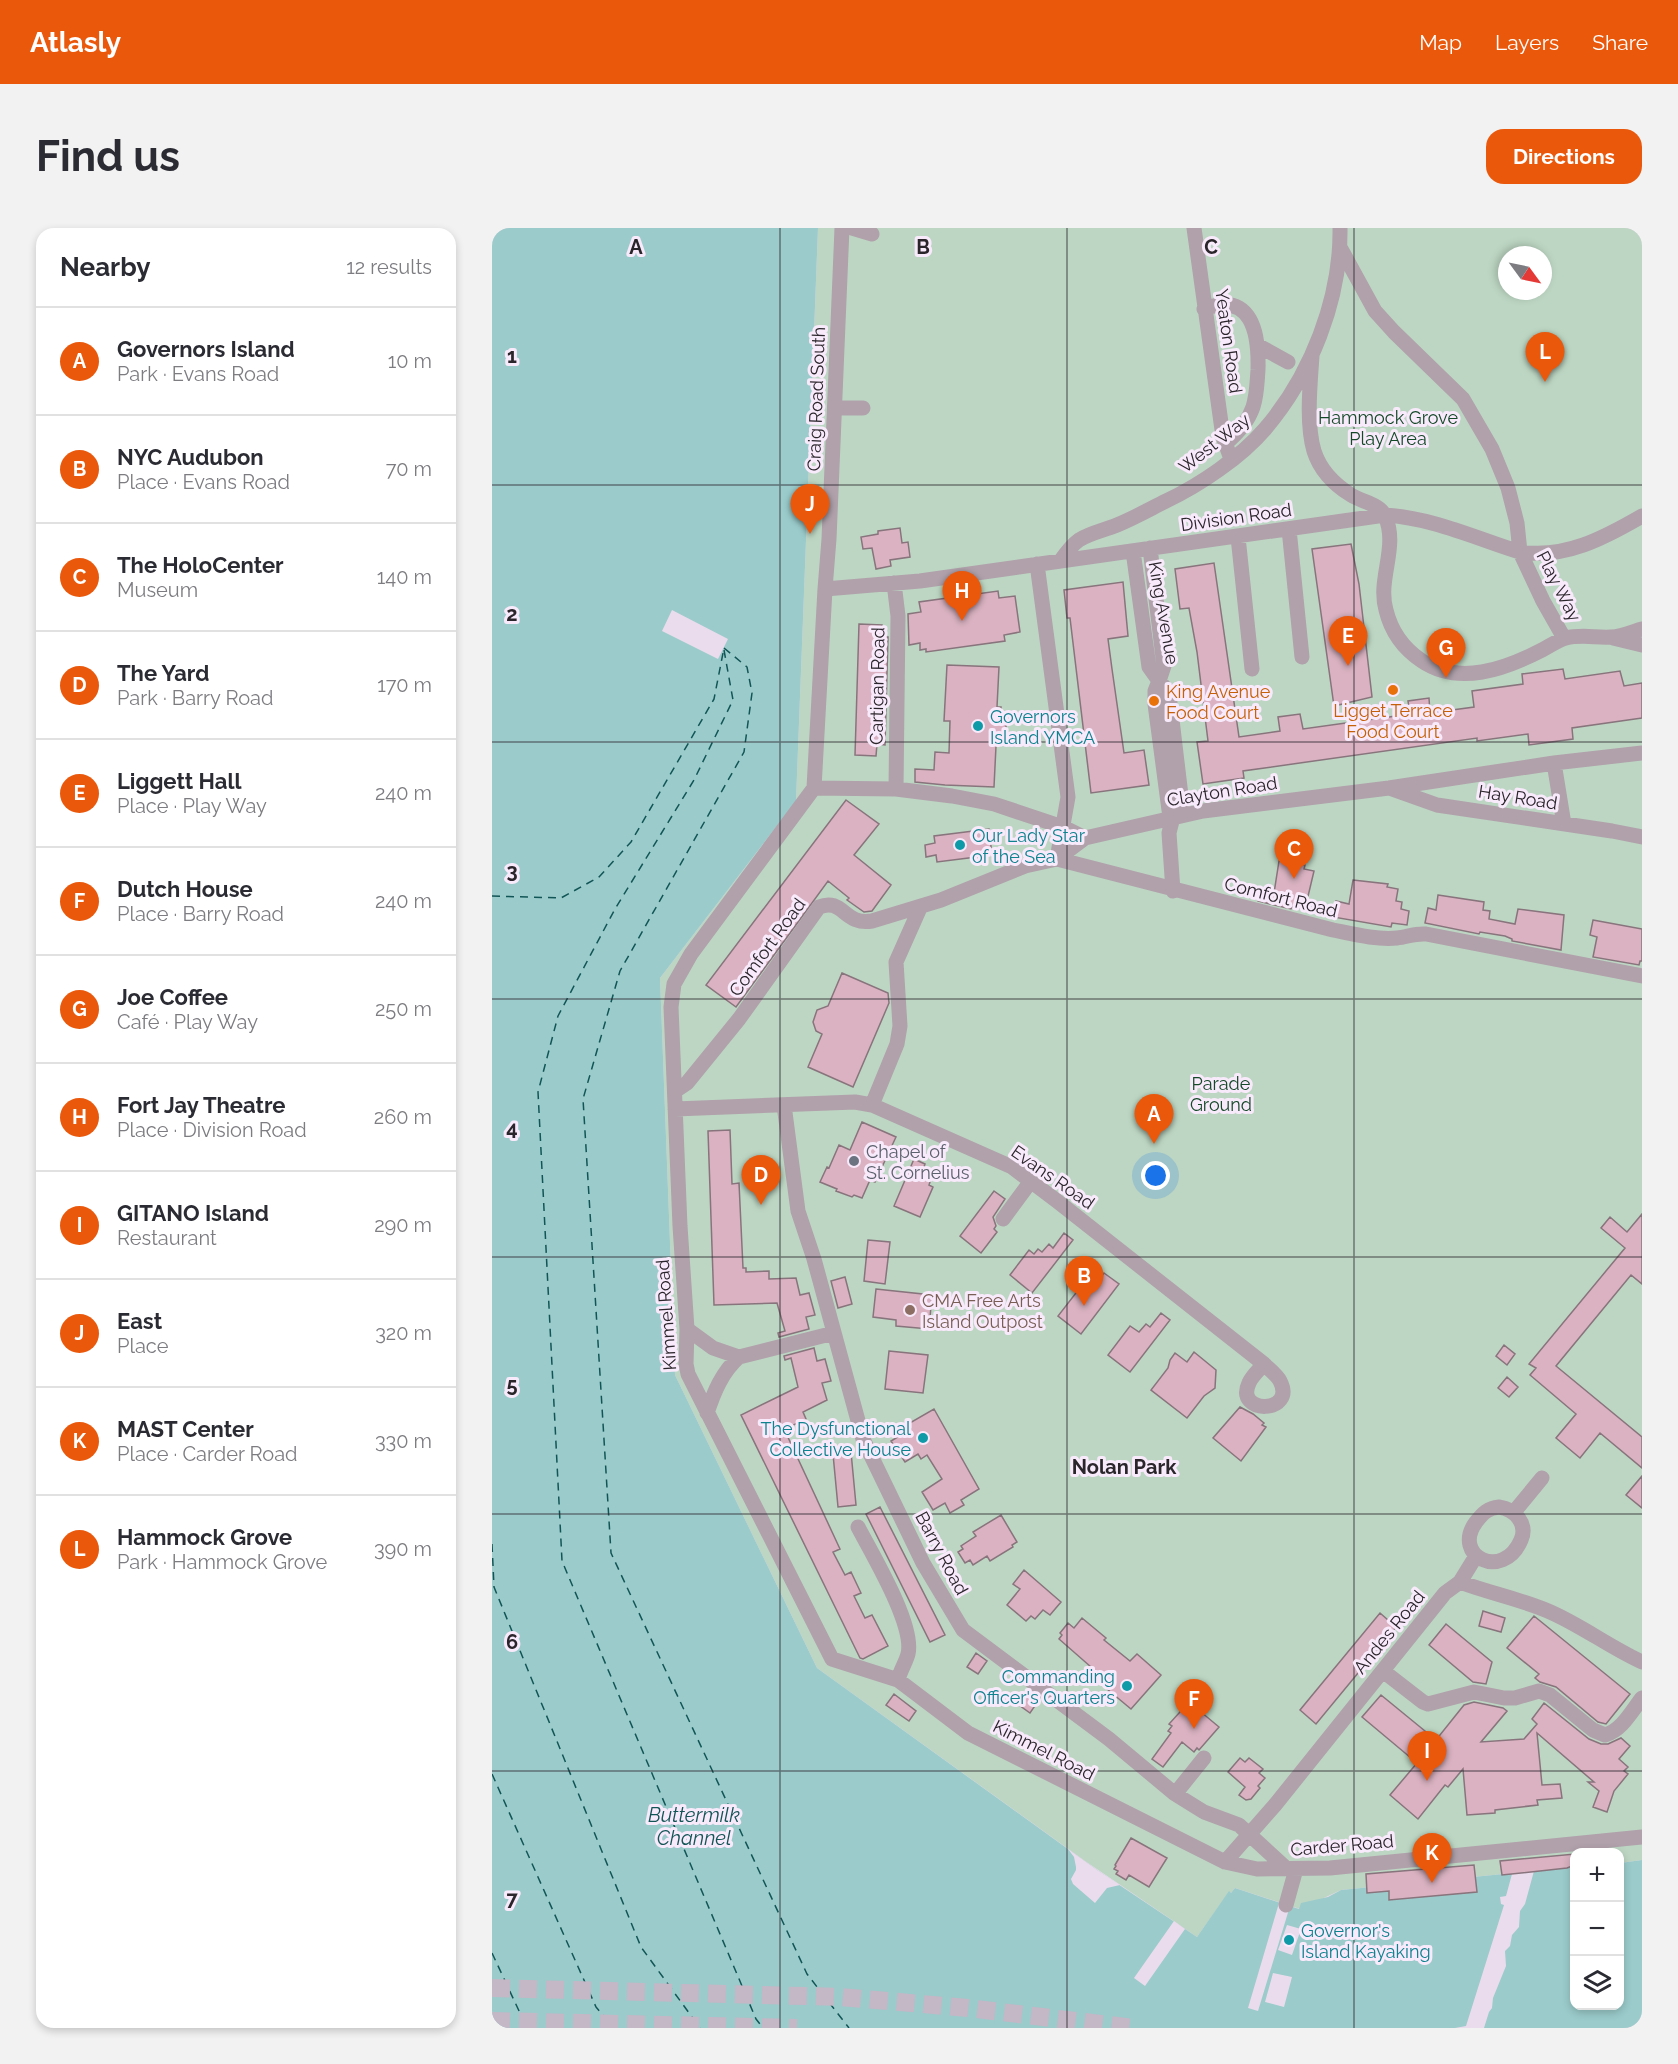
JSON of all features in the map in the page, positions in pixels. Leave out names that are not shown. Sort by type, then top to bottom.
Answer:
[{"type":"street","name":"Craig Road South","points":[[814,788],[830,539],[842,228]]},
{"type":"street","points":[[852,228],[872,234]]},
{"type":"street","name":"Yeaton Road","points":[[1194,228],[1204,309],[1228,451]]},
{"type":"street","name":"West Way","points":[[1061,560],[1080,539],[1117,525],[1174,497],[1228,451],[1264,430],[1279,411],[1312,356],[1327,314],[1335,282],[1341,249],[1340,228]]},
{"type":"street","name":"Play Way","points":[[1341,249],[1375,311],[1463,399],[1492,449],[1508,488],[1517,523],[1520,552],[1543,601],[1564,638]]},
{"type":"street","points":[[1204,309],[1217,304],[1229,304],[1239,308],[1246,314],[1254,328],[1258,346],[1256,395],[1252,409],[1228,451]]},
{"type":"street","points":[[1258,346],[1288,362]]},
{"type":"street","points":[[1312,356],[1310,391],[1314,451],[1323,469],[1338,486],[1355,498],[1379,509],[1385,515]]},
{"type":"street","points":[[835,408],[863,408]]},
{"type":"street","name":"Play Way","points":[[1385,515],[1391,543],[1383,594],[1390,624],[1404,647],[1433,669],[1449,674],[1477,673],[1509,664],[1564,638],[1581,636],[1613,638],[1642,645]]},
{"type":"street","name":"Division Road","points":[[825,589],[894,583],[1385,515],[1405,516],[1460,530],[1520,552],[1544,553],[1577,548],[1606,536],[1642,516]]},
{"type":"street","points":[[1289,529],[1302,657]]},
{"type":"street","points":[[1238,537],[1252,669]]},
{"type":"street","name":"King Avenue","points":[[1150,549],[1164,666],[1159,681]]},
{"type":"street","name":"King Avenue","points":[[1133,551],[1149,667],[1166,689],[1170,703],[1182,804],[1173,817],[1169,833],[1173,891]]},
{"type":"street","points":[[1036,564],[1068,797],[1057,859]]},
{"type":"street","name":"Cartigan Road","points":[[894,583],[898,616],[896,789]]},
{"type":"street","name":"Play Way","points":[[1613,638],[1642,629]]},
{"type":"street","name":"Clayton Road","points":[[1085,838],[1203,811],[1642,753]]},
{"type":"street","points":[[1554,763],[1564,824]]},
{"type":"street","points":[[814,788],[896,789],[994,804],[1062,827],[1085,838],[1057,859]]},
{"type":"street","name":"Kimmel Road","points":[[814,788],[680,970],[671,997],[688,1374],[832,1659],[898,1680],[968,1733],[1224,1862]]},
{"type":"street","name":"Hay Road","points":[[1389,788],[1437,805],[1642,837]]},
{"type":"street","name":"Comfort Road","points":[[675,1091],[687,1083],[739,1019],[819,907],[825,904],[834,905],[855,921],[862,923],[920,908],[1025,866],[1057,859],[1173,891],[1333,930],[1386,938],[1397,938],[1415,933],[1425,934],[1642,976]]},
{"type":"street","points":[[872,1105],[897,1044],[900,1026],[896,962],[920,908]]},
{"type":"street","name":"Evans Road","points":[[675,1109],[855,1102],[872,1105],[1012,1167],[1264,1364]]},
{"type":"street","name":"Barry Road","points":[[784,1105],[798,1211],[814,1259],[863,1439],[923,1563],[963,1630],[1109,1739],[1175,1794],[1204,1812],[1239,1825],[1292,1869]]},
{"type":"street","points":[[1003,1219],[1031,1181]]},
{"type":"street","points":[[687,1329],[713,1348],[739,1358]]},
{"type":"street","points":[[707,1413],[719,1383],[731,1365],[739,1358],[834,1333]]},
{"type":"street","points":[[1514,1512],[1542,1478]]},
{"type":"street","points":[[1499,1507],[1514,1512],[1522,1523],[1523,1533],[1520,1543],[1511,1554],[1493,1563],[1476,1556],[1470,1546],[1469,1536],[1472,1527],[1481,1515],[1489,1509],[1499,1507]]},
{"type":"street","points":[[858,1527],[895,1600],[907,1635],[908,1653],[898,1680]]},
{"type":"street","name":"Andes Road","points":[[1224,1862],[1275,1805],[1445,1593],[1460,1582],[1476,1556]]},
{"type":"street","points":[[1460,1582],[1546,1610],[1642,1662]]},
{"type":"street","points":[[1383,1671],[1428,1704],[1474,1692],[1504,1698],[1544,1692],[1593,1730],[1605,1735],[1615,1731],[1642,1698]]},
{"type":"street","points":[[1175,1794],[1204,1758]]},
{"type":"street","name":"Carder Road","points":[[1224,1862],[1257,1869],[1330,1868],[1642,1837]]},
{"type":"street","points":[[1286,1905],[1292,1869]]},
{"type":"green space","points":[[818,228],[1642,228],[1642,1860],[1624,1862],[1624,1848],[1570,1848],[1570,1867],[1341,1890],[1300,1909],[1235,1888],[1231,1893],[1229,1892],[1197,1937],[1085,1861],[817,1668],[675,1375],[660,978],[796,801]]},
{"type":"water","name":"Buttermilk Channel","points":[[492,228],[818,228],[796,801],[660,978],[675,1375],[817,1668],[1097,1870],[1197,1937],[1229,1891],[1231,1893],[1235,1888],[1299,1909],[1301,1903],[1328,1897],[1341,1890],[1570,1867],[1570,2010],[1624,2010],[1624,1862],[1642,1860],[1642,2028],[492,2028]]},
{"type":"pier","points":[[672,610],[728,639],[718,659],[662,631]]},
{"type":"pier","points":[[1068,1849],[1120,1885],[1107,1888],[1095,1903],[1073,1884],[1071,1879],[1076,1867],[1074,1857]]},
{"type":"pier","points":[[1534,1871],[1525,1904],[1520,1911],[1519,1927],[1512,1935],[1510,1946],[1505,1951],[1506,1966],[1484,2028],[1455,2028],[1466,2026],[1504,1905],[1501,1904],[1500,1897],[1506,1896],[1512,1874]]},
{"type":"pier","points":[[1279,1903],[1290,1906],[1258,2011],[1248,2008]]},
{"type":"pier","points":[[1174,1921],[1185,1929],[1145,1986],[1134,1978]]},
{"type":"pier","name":"Governor's Island Kayaking","points":[[1287,1925],[1301,1929],[1292,1955],[1278,1950]]},
{"type":"pier","points":[[1273,1973],[1292,1977],[1284,2007],[1265,2002]]},
{"type":"building","points":[[900,528],[902,543],[908,542],[910,557],[890,560],[891,566],[876,569],[872,548],[863,549],[861,537],[878,534],[878,531]]},
{"type":"building","points":[[1351,544],[1359,584],[1372,697],[1334,706],[1312,549]]},
{"type":"building","points":[[1214,563],[1239,737],[1280,731],[1278,717],[1300,714],[1303,729],[1410,714],[1408,701],[1429,698],[1430,713],[1474,707],[1472,691],[1523,684],[1522,674],[1563,669],[1565,679],[1620,671],[1624,686],[1642,683],[1642,718],[1572,728],[1573,739],[1529,745],[1528,734],[1477,741],[1477,738],[1243,771],[1244,778],[1203,784],[1197,742],[1208,741],[1197,652],[1189,608],[1180,609],[1175,569]]},
{"type":"building","points":[[1123,582],[1128,636],[1108,639],[1124,753],[1144,750],[1149,785],[1091,793],[1070,618],[1067,618],[1064,590]]},
{"type":"building","points":[[998,591],[999,598],[1015,596],[1020,632],[1004,635],[1005,641],[926,652],[926,649],[920,650],[920,643],[909,645],[908,614],[921,612],[919,602]]},
{"type":"building","points":[[859,624],[882,625],[881,637],[888,637],[885,745],[877,744],[876,756],[855,755]]},
{"type":"building","name":"Governors Island YMCA","points":[[947,665],[999,667],[997,707],[1001,707],[1001,717],[1006,718],[1006,737],[1000,737],[1000,746],[996,746],[994,787],[915,782],[915,769],[934,770],[935,752],[949,753],[950,721],[944,721]]},
{"type":"building","points":[[846,800],[879,824],[854,855],[891,885],[872,911],[864,912],[847,900],[849,898],[828,881],[736,1007],[706,985]]},
{"type":"building","name":"Our Lady Star of the Sea","points":[[989,829],[992,855],[937,862],[936,855],[926,857],[925,845],[935,843],[934,836]]},
{"type":"building","points":[[1279,861],[1305,865],[1304,869],[1314,871],[1305,909],[1292,907],[1291,909],[1258,901],[1260,890],[1274,893]]},
{"type":"building","points":[[1353,880],[1388,884],[1387,887],[1398,889],[1396,901],[1402,902],[1401,909],[1409,911],[1407,925],[1392,923],[1391,927],[1333,917],[1336,901],[1349,904]]},
{"type":"building","points":[[1438,895],[1484,902],[1483,910],[1490,911],[1489,919],[1515,924],[1518,909],[1564,915],[1561,950],[1512,941],[1505,936],[1480,932],[1479,934],[1425,923],[1428,908],[1436,910]]},
{"type":"building","points":[[1593,920],[1642,929],[1642,961],[1639,965],[1593,957],[1597,937],[1590,935]]},
{"type":"building","points":[[842,973],[888,993],[889,1003],[853,1087],[808,1067],[822,1034],[816,1031],[813,1022],[817,1010],[828,1006]]},
{"type":"building","name":"Chapel of St. Cornelius","points":[[862,1122],[896,1137],[875,1182],[870,1180],[862,1198],[836,1191],[837,1189],[820,1182],[839,1145],[850,1150]]},
{"type":"building","points":[[730,1130],[732,1184],[739,1183],[743,1268],[746,1268],[746,1272],[769,1271],[769,1279],[796,1278],[800,1295],[809,1293],[815,1315],[806,1317],[809,1329],[779,1337],[778,1333],[785,1331],[777,1303],[714,1305],[708,1131]]},
{"type":"building","points":[[914,1159],[925,1164],[923,1170],[928,1173],[926,1177],[931,1179],[929,1185],[933,1187],[920,1217],[894,1206]]},
{"type":"building","points":[[994,1191],[1005,1199],[993,1217],[996,1226],[994,1229],[997,1232],[981,1253],[960,1236]]},
{"type":"building","points":[[1642,1214],[1642,1284],[1631,1275],[1556,1366],[1642,1437],[1642,1468],[1600,1433],[1580,1458],[1556,1438],[1576,1414],[1530,1375],[1536,1368],[1529,1364],[1625,1248],[1601,1228],[1610,1217],[1627,1232]]},
{"type":"building","points":[[1064,1233],[1073,1240],[1032,1293],[1010,1275],[1029,1250],[1034,1254],[1038,1249],[1042,1252],[1049,1244],[1053,1248]]},
{"type":"building","points":[[868,1240],[890,1242],[885,1284],[864,1281]]},
{"type":"building","points":[[1104,1273],[1119,1284],[1081,1334],[1058,1316],[1079,1289],[1087,1295]]},
{"type":"building","points":[[845,1277],[852,1304],[838,1308],[831,1281]]},
{"type":"building","points":[[876,1289],[932,1295],[929,1329],[896,1326],[896,1320],[873,1317]]},
{"type":"building","points":[[1161,1313],[1170,1320],[1130,1372],[1108,1355],[1130,1326],[1139,1332],[1146,1324],[1150,1327]]},
{"type":"building","points":[[1504,1345],[1515,1354],[1507,1365],[1496,1356]]},
{"type":"building","points":[[814,1348],[817,1361],[825,1359],[831,1381],[822,1383],[827,1400],[803,1412],[806,1419],[785,1429],[840,1549],[833,1552],[845,1575],[851,1572],[861,1593],[854,1596],[865,1618],[872,1615],[888,1646],[863,1659],[860,1658],[741,1415],[798,1387],[791,1358],[785,1360],[784,1356]]},
{"type":"building","points":[[889,1351],[928,1355],[923,1393],[885,1389]]},
{"type":"building","points":[[1194,1352],[1216,1370],[1215,1388],[1204,1396],[1187,1418],[1151,1390],[1168,1368],[1175,1353],[1187,1362]]},
{"type":"building","points":[[1507,1377],[1518,1387],[1509,1397],[1498,1388]]},
{"type":"building","points":[[1240,1407],[1253,1414],[1266,1427],[1241,1461],[1213,1438]]},
{"type":"building","points":[[934,1409],[979,1489],[961,1500],[964,1505],[950,1513],[945,1503],[933,1510],[922,1492],[942,1479],[927,1455],[921,1459],[918,1454],[905,1462],[891,1441],[911,1429],[908,1424]]},
{"type":"building","points":[[851,1452],[856,1505],[838,1507],[833,1454]]},
{"type":"building","points":[[1642,1476],[1642,1508],[1626,1495]]},
{"type":"building","points":[[880,1507],[945,1635],[930,1642],[866,1514]]},
{"type":"building","points":[[1001,1515],[1017,1542],[990,1561],[987,1556],[973,1565],[970,1560],[965,1563],[958,1552],[963,1549],[961,1546],[976,1536],[973,1532]]},
{"type":"building","points":[[1024,1570],[1061,1602],[1050,1615],[1043,1610],[1035,1619],[1031,1616],[1026,1621],[1007,1605],[1020,1589],[1013,1584]]},
{"type":"building","points":[[1483,1611],[1505,1618],[1501,1632],[1479,1626]]},
{"type":"building","points":[[1380,1613],[1396,1627],[1316,1724],[1300,1710]]},
{"type":"building","points":[[1534,1616],[1630,1694],[1606,1724],[1598,1722],[1556,1687],[1540,1682],[1535,1678],[1539,1674],[1507,1648]]},
{"type":"building","points":[[1082,1618],[1130,1661],[1137,1654],[1161,1675],[1131,1709],[1095,1679],[1099,1674],[1059,1639],[1062,1635],[1060,1633],[1068,1623],[1074,1628]]},
{"type":"building","points":[[1446,1624],[1492,1662],[1486,1684],[1473,1682],[1429,1645]]},
{"type":"building","points":[[976,1653],[987,1661],[978,1674],[967,1667]]},
{"type":"building","points":[[1029,1692],[1039,1700],[1030,1713],[1019,1705]]},
{"type":"building","points":[[894,1694],[916,1711],[909,1721],[886,1705]]},
{"type":"building","points":[[1381,1695],[1436,1740],[1464,1705],[1474,1702],[1503,1708],[1507,1711],[1481,1742],[1524,1739],[1537,1724],[1532,1719],[1544,1703],[1589,1739],[1608,1744],[1621,1738],[1630,1746],[1619,1759],[1628,1767],[1624,1771],[1628,1774],[1614,1791],[1607,1812],[1593,1807],[1599,1791],[1588,1782],[1594,1782],[1537,1733],[1542,1785],[1560,1784],[1562,1798],[1537,1800],[1538,1805],[1495,1810],[1495,1813],[1467,1815],[1463,1769],[1448,1787],[1445,1785],[1418,1819],[1390,1795],[1417,1763],[1362,1717]]},
{"type":"building","points":[[1189,1702],[1219,1727],[1199,1750],[1197,1748],[1194,1752],[1182,1742],[1163,1767],[1152,1759],[1171,1733],[1168,1731],[1172,1726],[1169,1724]]},
{"type":"building","points":[[1240,1758],[1245,1762],[1249,1758],[1263,1769],[1259,1773],[1265,1778],[1251,1799],[1246,1800],[1239,1795],[1245,1787],[1228,1772]]},
{"type":"building","points":[[1131,1838],[1167,1858],[1149,1887],[1129,1875],[1126,1880],[1116,1874],[1118,1871],[1114,1869]]},
{"type":"building","points":[[1570,1854],[1570,1867],[1567,1868],[1502,1875],[1500,1861]]},
{"type":"building","points":[[1474,1865],[1477,1892],[1389,1900],[1389,1891],[1367,1893],[1366,1874]]},
{"type":"ferry route","points":[[724,648],[747,667],[752,693],[744,752],[620,971],[583,1099],[611,1553],[807,1974],[849,2028]]},
{"type":"ferry route","points":[[492,896],[561,898],[599,877],[631,842],[714,699],[724,648]]},
{"type":"ferry route","points":[[724,650],[733,700],[694,780],[615,909],[558,1016],[538,1092],[562,1561],[756,2019],[763,2028]]},
{"type":"ferry route","points":[[492,1544],[494,1587],[641,1947],[700,2028]]},
{"type":"ferry route","points":[[492,1774],[596,2007],[614,2028]]},
{"type":"ferry route","points":[[492,1953],[527,2028]]},
{"type":"ferry route","points":[[492,2018],[498,2028]]},
{"type":"tunnel","points":[[492,1988],[841,1997],[968,2008],[1134,2028]]},
{"type":"tunnel","points":[[492,2021],[797,2028]]},
{"type":"place","name":"Hammock Grove","points":[[1545,382]]},
{"type":"place","name":"East","points":[[810,534]]},
{"type":"place","name":"Fort Jay Theatre","points":[[962,621]]},
{"type":"place","name":"Liggett Hall","points":[[1348,666]]},
{"type":"place","name":"Joe Coffee","points":[[1446,678]]},
{"type":"place","name":"Ligget Terrace Food Court","points":[[1393,690]]},
{"type":"place","name":"King Avenue Food Court","points":[[1154,701]]},
{"type":"place","name":"Governors Island YMCA","points":[[978,726]]},
{"type":"place","name":"Our Lady Star of the Sea","points":[[960,845]]},
{"type":"place","name":"The HoloCenter","points":[[1294,879]]},
{"type":"place","name":"Governors Island","points":[[1154,1144]]},
{"type":"place","name":"Chapel of St. Cornelius","points":[[854,1161]]},
{"type":"place","name":"The Yard","points":[[761,1205]]},
{"type":"place","name":"NYC Audubon","points":[[1084,1306]]},
{"type":"place","name":"CMA Free Arts Island Outpost","points":[[910,1310]]},
{"type":"place","name":"The Dysfunctional Collective House","points":[[923,1438]]},
{"type":"place","name":"Commanding Officer's Quarters","points":[[1127,1686]]},
{"type":"place","name":"Dutch House","points":[[1194,1729]]},
{"type":"place","name":"GITANO Island","points":[[1427,1781]]},
{"type":"place","name":"MAST Center","points":[[1432,1883]]},
{"type":"place","name":"Governor's Island Kayaking","points":[[1289,1940]]},
{"type":"district","name":"Nolan Park","points":[[1124,1467]]},
{"type":"park label","name":"Hammock Grove Play Area","points":[[1388,427]]},
{"type":"park label","name":"Parade Ground","points":[[1221,1093]]}]
